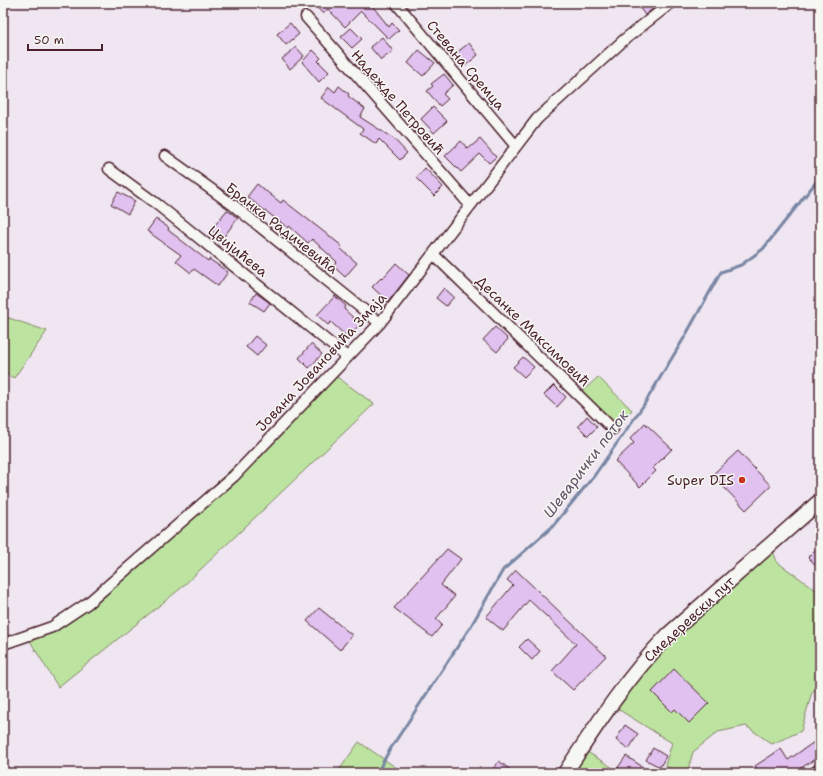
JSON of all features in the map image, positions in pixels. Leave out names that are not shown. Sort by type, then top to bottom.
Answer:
[{"type":"main road","name":"Смедеревски пут","points":[[565,773],[610,704],[650,654],[669,634],[820,501]]},
{"type":"street","name":"Стевана Сремца","points":[[396,3],[515,145]]},
{"type":"street","name":"Јована Јовановића Змаја","points":[[3,644],[52,627],[88,603],[234,476],[322,386],[347,357],[380,323],[515,145],[537,119],[563,93],[625,39],[671,3]]},
{"type":"street","name":"Надежде Петровић","points":[[306,17],[470,205]]},
{"type":"street","name":"Бранка Радичевића","points":[[165,156],[233,205],[380,323]]},
{"type":"street","name":"Цвијићева","points":[[109,169],[158,205],[347,357]]},
{"type":"street","name":"Десанке Максимовић","points":[[433,254],[613,428]]},
{"type":"street","points":[[814,773],[820,769]]},
{"type":"green space","points":[[3,316],[47,331],[14,378],[3,373]]},
{"type":"green space","points":[[333,374],[374,404],[180,589],[58,687],[27,636],[88,603]]},
{"type":"green space","points":[[598,377],[632,410],[616,427],[581,393]]},
{"type":"green space","points":[[771,545],[777,562],[820,593],[820,686],[812,692],[801,731],[772,744],[746,726],[718,732],[693,752],[687,773],[677,773],[665,765],[672,743],[610,704],[625,683]]},
{"type":"green space","points":[[359,742],[404,773],[337,773]]},
{"type":"green space","points":[[581,748],[621,773],[565,773]]},
{"type":"building","points":[[313,3],[370,3],[389,27],[392,23],[399,30],[389,39],[361,11],[345,27],[328,9],[323,14]]},
{"type":"building","points":[[636,3],[660,3],[645,15]]},
{"type":"building","points":[[290,23],[299,34],[286,45],[277,34]]},
{"type":"building","points":[[351,28],[362,39],[352,48],[341,37]]},
{"type":"building","points":[[382,37],[393,51],[381,60],[370,47]]},
{"type":"building","points":[[469,43],[478,55],[465,66],[455,54]]},
{"type":"building","points":[[296,47],[304,56],[290,69],[282,59]]},
{"type":"building","points":[[313,50],[321,58],[318,61],[329,72],[319,82],[302,62]]},
{"type":"building","points":[[419,50],[435,63],[423,76],[408,63]]},
{"type":"building","points":[[444,74],[453,85],[443,94],[448,99],[440,106],[427,91],[433,86],[431,84]]},
{"type":"building","points":[[339,86],[349,94],[348,96],[365,109],[360,117],[394,139],[407,153],[400,160],[379,139],[376,144],[360,133],[363,129],[321,98],[329,87],[335,92]]},
{"type":"building","points":[[433,107],[447,121],[434,133],[421,119]]},
{"type":"building","points":[[480,139],[496,157],[489,163],[480,154],[461,172],[445,156],[461,141],[468,149]]},
{"type":"building","points":[[425,168],[443,187],[434,196],[416,178]]},
{"type":"building","points":[[257,184],[281,203],[283,200],[342,246],[340,248],[357,263],[345,277],[333,266],[337,262],[312,239],[308,243],[289,226],[288,228],[247,197]]},
{"type":"building","points":[[118,192],[135,201],[128,214],[111,204]]},
{"type":"building","points":[[227,210],[238,218],[222,239],[211,230]]},
{"type":"building","points":[[156,219],[208,261],[209,259],[228,272],[218,286],[194,269],[191,273],[176,261],[181,255],[147,231]]},
{"type":"building","points":[[396,263],[409,275],[388,302],[372,287],[381,278],[382,279]]},
{"type":"building","points":[[444,288],[454,297],[446,306],[436,298]]},
{"type":"building","points":[[256,293],[270,303],[264,311],[250,302]]},
{"type":"building","points":[[335,296],[346,306],[344,309],[360,324],[348,338],[331,322],[328,325],[317,315]]},
{"type":"building","points":[[495,327],[508,339],[497,352],[483,340]]},
{"type":"building","points":[[255,336],[266,345],[257,356],[246,347]]},
{"type":"building","points":[[311,344],[322,354],[309,368],[299,358]]},
{"type":"building","points":[[523,357],[534,367],[524,377],[513,367]]},
{"type":"building","points":[[554,385],[566,397],[557,407],[544,395]]},
{"type":"building","points":[[587,416],[597,427],[588,436],[578,426]]},
{"type":"building","points":[[645,423],[672,449],[653,468],[656,471],[640,487],[615,461],[634,443],[630,439]]},
{"type":"building","name":"Super DIS","points":[[738,451],[771,486],[746,510],[712,475]]},
{"type":"building","points":[[820,545],[820,570],[808,557]]},
{"type":"building","points":[[447,549],[461,559],[441,585],[455,596],[436,619],[442,625],[432,637],[394,608]]},
{"type":"building","points":[[516,570],[606,656],[573,690],[552,671],[576,644],[529,600],[503,631],[486,617],[513,585],[507,580]]},
{"type":"building","points":[[319,608],[352,635],[340,650],[307,621]]},
{"type":"building","points":[[527,639],[540,651],[532,660],[519,647]]},
{"type":"building","points":[[674,669],[709,703],[689,723],[675,709],[672,712],[652,692]]},
{"type":"building","points":[[625,725],[638,734],[629,749],[616,740]]},
{"type":"building","points":[[820,738],[820,756],[793,773],[760,773],[755,766],[781,749],[788,760]]},
{"type":"building","points":[[653,748],[666,756],[660,767],[646,760]]},
{"type":"building","points":[[626,756],[643,767],[639,773],[623,773],[617,769]]},
{"type":"building","points":[[499,761],[514,773],[490,773]]},
{"type":"waterway","name":"Шеварички поток","points":[[377,773],[389,751],[471,626],[503,570],[552,527],[594,476],[643,406],[684,338],[721,272],[741,265],[763,249],[820,177]]},
{"type":"place","name":"Super DIS","points":[[742,480]]}]
